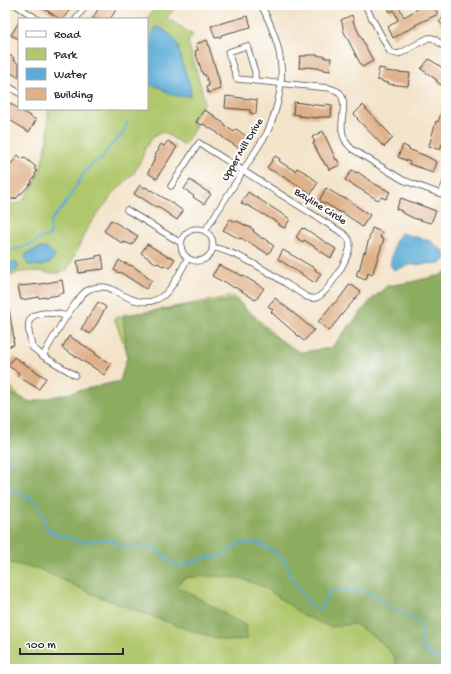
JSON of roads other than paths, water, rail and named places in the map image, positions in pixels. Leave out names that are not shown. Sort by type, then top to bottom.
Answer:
[{"type":"street","points":[[5,11],[9,5]]},
{"type":"street","points":[[16,5],[36,18]]},
{"type":"street","points":[[77,18],[86,5]]},
{"type":"street","name":"Upper Mill Drive","points":[[205,231],[267,133],[279,99],[282,84],[281,58],[271,22],[262,5]]},
{"type":"street","points":[[365,5],[390,52],[397,54],[401,53],[428,38],[433,38],[446,48]]},
{"type":"street","points":[[254,81],[255,72],[247,46],[228,52],[237,80],[329,88],[335,90],[340,93],[342,99],[342,132],[347,145],[352,150],[403,180],[441,194],[446,182]]},
{"type":"street","points":[[5,84],[18,92]]},
{"type":"street","points":[[171,186],[199,143],[243,171]]},
{"type":"street","points":[[5,147],[5,153]]},
{"type":"street","name":"Bayline Circle","points":[[212,247],[233,253],[250,261],[312,299],[319,296],[329,286],[337,275],[348,254],[350,246],[349,241],[344,234],[243,171]]},
{"type":"street","points":[[127,210],[181,243]]},
{"type":"street","points":[[195,229],[205,231],[211,238],[211,252],[203,259],[193,260],[188,258],[182,252],[181,243],[185,233],[195,229]]},
{"type":"street","points":[[43,356],[67,316],[87,290],[102,287],[108,288],[126,297],[142,302],[151,301],[165,294],[188,258]]},
{"type":"street","points":[[67,316],[52,312],[38,315],[33,317],[29,322],[29,327],[32,347],[43,356],[75,375]]},
{"type":"water","points":[[156,27],[164,30],[176,41],[189,83],[191,92],[190,96],[176,96],[148,83],[148,41]]},
{"type":"water","points":[[401,233],[430,241],[445,252],[446,259],[441,263],[410,265],[394,270],[390,265],[395,242]]},
{"type":"water","points":[[40,248],[51,251],[55,256],[50,262],[44,265],[28,265],[25,257],[27,253]]},
{"type":"water","points":[[15,262],[18,264],[18,268],[13,272],[5,274],[5,267],[10,263]]},
{"type":"waterway","points":[[5,252],[24,247],[32,244],[39,238],[49,236],[51,232],[50,223],[52,219],[64,206],[85,171],[93,163],[101,159],[111,145],[122,135],[127,123]]},
{"type":"waterway","points":[[5,454],[10,464],[5,469]]},
{"type":"waterway","points":[[5,486],[30,498],[36,503],[44,515],[46,526],[51,532],[77,541],[85,542],[94,540],[112,540],[119,545],[135,549],[145,545],[159,551],[170,562],[176,565],[182,565],[204,558],[221,556],[240,544],[258,543],[273,551],[286,562],[290,575],[308,602],[314,608],[320,609],[324,603],[325,597],[330,592],[362,591],[370,593],[375,595],[390,607],[417,620],[421,628],[423,650],[437,658],[446,660]]}]
